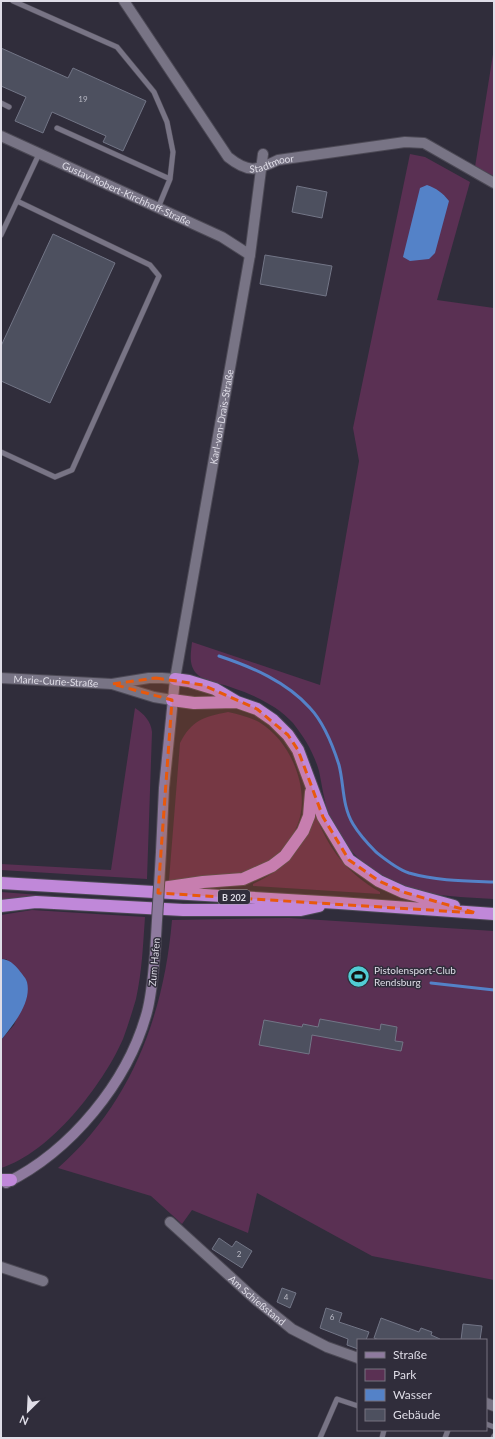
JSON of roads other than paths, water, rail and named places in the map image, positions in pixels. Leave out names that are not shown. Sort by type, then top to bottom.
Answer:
[{"type":"highway","points":[[175,679],[215,689],[237,702],[257,709],[273,720],[288,735],[298,750],[323,818],[349,860],[379,881],[403,892],[476,913]]},
{"type":"highway","points":[[172,700],[194,703],[237,702]]},
{"type":"highway","points":[[136,892],[203,882],[243,879],[272,866],[285,856],[303,831],[309,816],[311,788]]},
{"type":"highway","name":"B 202","points":[[1,883],[494,914]]},
{"type":"highway","points":[[1,906],[36,902],[182,910],[301,910],[332,903]]},
{"type":"main road","name":"Zum Hafen","points":[[4,1182],[32,1167],[56,1149],[90,1117],[109,1092],[125,1065],[145,1018],[152,984],[155,954],[164,788],[175,679]]},
{"type":"street","name":"Stadtmoor","points":[[124,1],[228,157],[240,166],[246,168],[262,168],[278,160],[405,142],[424,143],[494,183]]},
{"type":"street","name":"Gustav-Robert-Kirchhoff-Straße","points":[[1,136],[222,237],[250,255]]},
{"type":"street","name":"Karl-von-Drais-Straße","points":[[175,679],[250,255],[263,154]]},
{"type":"street","name":"Marie-Curie-Straße","points":[[1,678],[112,684],[156,678],[175,679]]},
{"type":"street","name":"Marie-Curie-Straße","points":[[112,684],[154,697],[172,700]]},
{"type":"street","name":"Am Schießstand","points":[[170,1222],[256,1300],[292,1328],[327,1347],[357,1358]]},
{"type":"street","points":[[1,1268],[43,1281]]},
{"type":"lane","points":[[14,1],[117,47],[154,92],[167,122],[173,152],[170,179],[158,208]]},
{"type":"lane","points":[[1,103],[9,107]]},
{"type":"lane","points":[[56,128],[170,179]]},
{"type":"lane","points":[[1,236],[39,154]]},
{"type":"lane","points":[[1,452],[55,477],[72,470],[159,276],[150,265],[17,201]]},
{"type":"lane","points":[[320,1438],[337,1400],[357,1406]]},
{"type":"water","points":[[427,185],[439,191],[449,201],[435,253],[429,259],[410,261],[403,257],[420,188]]},
{"type":"water","points":[[1,959],[9,961],[17,968],[27,982],[28,990],[24,1006],[11,1028],[1,1040]]},
{"type":"waterway","points":[[219,656],[256,670],[280,683],[291,690],[315,714],[328,735],[337,758],[349,817],[358,831],[376,852],[396,867],[420,876],[462,881],[494,882]]},
{"type":"waterway","points":[[431,983],[494,990]]},
{"type":"place","name":"Pistolensport-Club Rendsburg","points":[[359,976]]}]
